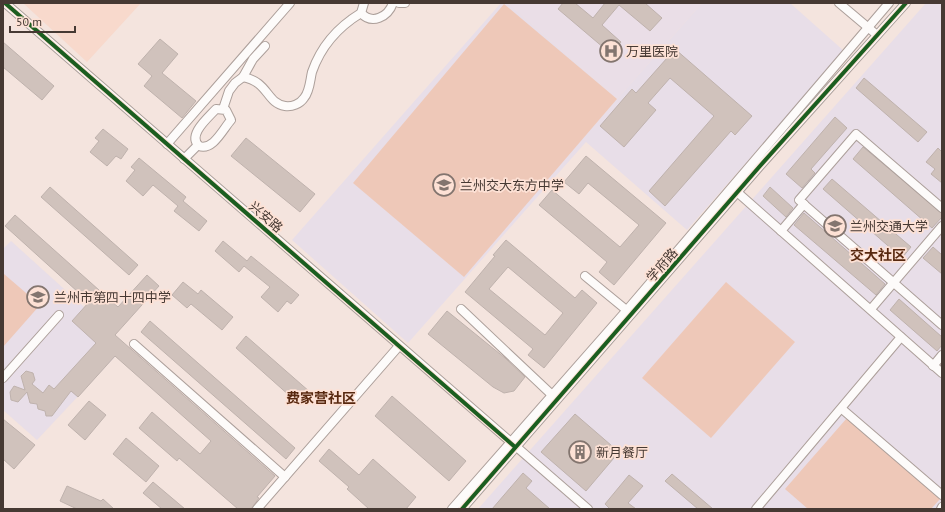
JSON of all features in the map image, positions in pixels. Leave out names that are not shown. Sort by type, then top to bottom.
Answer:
[{"type":"street","name":"兴安路","points":[[5,3],[512,444],[582,507]]},
{"type":"street","points":[[167,144],[290,3]]},
{"type":"street","points":[[243,77],[259,83],[274,101],[280,105],[287,106],[300,102],[308,92],[316,64],[334,33],[360,13],[364,3]]},
{"type":"street","points":[[360,13],[368,19],[375,20],[386,14],[393,3]]},
{"type":"street","points":[[399,3],[405,3]]},
{"type":"street","points":[[839,3],[877,35]]},
{"type":"street","name":"学府路","points":[[462,509],[551,394],[629,312],[889,3]]},
{"type":"street","name":"学府路","points":[[452,509],[512,444],[906,3]]},
{"type":"street","points":[[223,109],[229,91],[243,77],[253,59],[266,46]]},
{"type":"street","points":[[216,109],[223,109],[228,113],[231,120],[209,146],[202,147],[198,145],[195,141],[195,134],[216,109]]},
{"type":"street","points":[[781,230],[856,134],[942,208]]},
{"type":"street","points":[[184,159],[198,145]]},
{"type":"street","points":[[737,192],[942,373]]},
{"type":"street","points":[[802,202],[942,325]]},
{"type":"street","points":[[871,309],[942,226]]},
{"type":"street","points":[[585,276],[629,312]]},
{"type":"street","points":[[461,309],[551,394]]},
{"type":"street","points":[[3,378],[59,315]]},
{"type":"street","points":[[756,509],[842,409],[901,337]]},
{"type":"street","points":[[134,344],[285,477]]},
{"type":"street","points":[[257,509],[399,346]]},
{"type":"street","points":[[933,366],[942,356]]},
{"type":"street","points":[[842,409],[942,495]]},
{"type":"shaded area","points":[[23,3],[141,3],[87,62]]},
{"type":"shaded area","name":"兰州交大东方中学","points":[[501,3],[508,3],[617,99],[702,3],[790,3],[844,51],[687,230],[586,142],[408,343],[292,240]]},
{"type":"shaded area","name":"万里医院","points":[[508,3],[702,3],[617,99]]},
{"type":"shaded area","name":"兰州交通大学","points":[[926,3],[942,3],[942,509],[478,509]]},
{"type":"shaded area","points":[[504,4],[617,99],[464,277],[353,183]]},
{"type":"shaded area","name":"兰州市第四十四中学","points":[[11,241],[126,345],[37,440],[3,410],[3,249]]},
{"type":"shaded area","points":[[4,274],[40,305],[3,347],[3,276]]},
{"type":"shaded area","points":[[726,282],[795,342],[711,438],[642,378]]},
{"type":"shaded area","points":[[847,418],[940,499],[931,509],[808,509],[785,489]]},
{"type":"building","points":[[563,3],[575,3],[593,18],[605,3],[645,3],[662,18],[650,31],[619,5],[602,25],[621,42],[611,54],[558,9]]},
{"type":"building","points":[[160,39],[178,54],[162,73],[196,101],[182,118],[144,86],[152,76],[138,64]]},
{"type":"building","points":[[3,42],[54,86],[42,100],[3,67]]},
{"type":"building","points":[[675,49],[752,116],[735,135],[731,131],[665,206],[649,191],[714,116],[670,78],[648,103],[656,110],[624,147],[600,126],[632,89],[636,93]]},
{"type":"building","points":[[864,78],[927,132],[918,142],[856,88]]},
{"type":"building","points":[[835,117],[847,128],[811,169],[815,173],[802,188],[786,174]]},
{"type":"building","points":[[103,129],[128,149],[121,159],[116,156],[107,166],[90,152],[99,141],[95,138]]},
{"type":"building","points":[[246,138],[315,194],[300,212],[231,156]]},
{"type":"building","points":[[863,147],[942,213],[942,217],[932,228],[853,159]]},
{"type":"building","points":[[938,148],[942,152],[942,183],[931,174],[935,169],[926,162]]},
{"type":"building","points":[[586,156],[666,223],[614,285],[599,272],[607,262],[539,205],[552,190],[620,247],[639,225],[588,183],[579,194],[564,182]]},
{"type":"building","points":[[139,158],[186,197],[183,201],[207,221],[199,231],[174,211],[178,206],[153,185],[143,196],[126,181],[135,170],[131,167]]},
{"type":"building","points":[[832,179],[911,247],[902,258],[823,189]]},
{"type":"building","points":[[50,187],[138,265],[129,275],[41,197]]},
{"type":"building","points":[[770,187],[793,208],[786,217],[763,196]]},
{"type":"building","points":[[804,213],[885,284],[876,295],[794,225]]},
{"type":"building","points":[[15,215],[118,307],[147,275],[159,286],[115,335],[275,476],[257,497],[259,498],[251,509],[238,509],[179,458],[177,461],[139,428],[152,412],[200,454],[211,441],[115,356],[78,397],[71,391],[52,416],[46,416],[45,411],[38,409],[37,404],[30,403],[27,392],[18,402],[11,400],[10,392],[14,386],[25,390],[21,376],[26,371],[33,373],[35,380],[32,384],[43,393],[49,385],[54,389],[96,343],[72,321],[89,302],[5,226]]},
{"type":"building","points":[[506,240],[575,298],[582,290],[597,303],[544,368],[528,355],[533,349],[465,292],[495,256],[493,255]],"holes":[[[508,267],[563,313],[545,335],[489,289]]]},
{"type":"building","points":[[223,241],[247,261],[251,256],[299,295],[291,304],[287,301],[278,312],[261,297],[270,287],[244,266],[239,272],[215,251]]},
{"type":"building","points":[[933,247],[942,255],[942,274],[923,258]]},
{"type":"building","points":[[183,282],[198,294],[201,290],[233,317],[222,330],[191,304],[187,308],[172,295]]},
{"type":"building","points":[[899,299],[942,337],[942,345],[937,351],[890,310]]},
{"type":"building","points":[[447,311],[505,358],[525,377],[514,391],[504,393],[493,387],[428,334]]},
{"type":"building","points":[[150,321],[295,448],[286,459],[141,332]]},
{"type":"building","points":[[246,336],[310,392],[300,405],[236,348]]},
{"type":"building","points":[[392,396],[466,461],[449,481],[375,416]]},
{"type":"building","points":[[89,401],[106,415],[85,440],[68,425]]},
{"type":"building","name":"新月餐厅","points":[[575,414],[619,452],[586,491],[541,452]]},
{"type":"building","points":[[3,419],[35,445],[14,469],[3,459]]},
{"type":"building","points":[[126,438],[159,466],[146,482],[113,454]]},
{"type":"building","points":[[329,449],[359,475],[373,459],[416,497],[406,509],[369,509],[347,489],[349,487],[319,461]]},
{"type":"building","points":[[523,473],[532,481],[526,488],[550,509],[492,509]]},
{"type":"building","points":[[672,474],[713,509],[698,509],[665,481]]},
{"type":"building","points":[[629,475],[643,486],[628,503],[636,509],[610,509],[605,504]]},
{"type":"building","points":[[153,482],[185,509],[162,509],[143,493]]},
{"type":"building","points":[[67,486],[101,501],[103,499],[114,509],[77,509],[60,501]]},
{"type":"cycle path","points":[[5,3],[515,447]]},
{"type":"cycle path","points":[[462,509],[760,166],[906,3]]},
{"type":"place","name":"万里医院","points":[[611,51]]},
{"type":"place","name":"兰州交大东方中学","points":[[444,185]]},
{"type":"place","name":"兰州交通大学","points":[[835,226]]},
{"type":"place","name":"兰州市第四十四中学","points":[[38,297]]},
{"type":"place","name":"新月餐厅","points":[[580,452]]},
{"type":"district","name":"交大社区","points":[[878,255]]},
{"type":"district","name":"费家营社区","points":[[321,398]]}]
